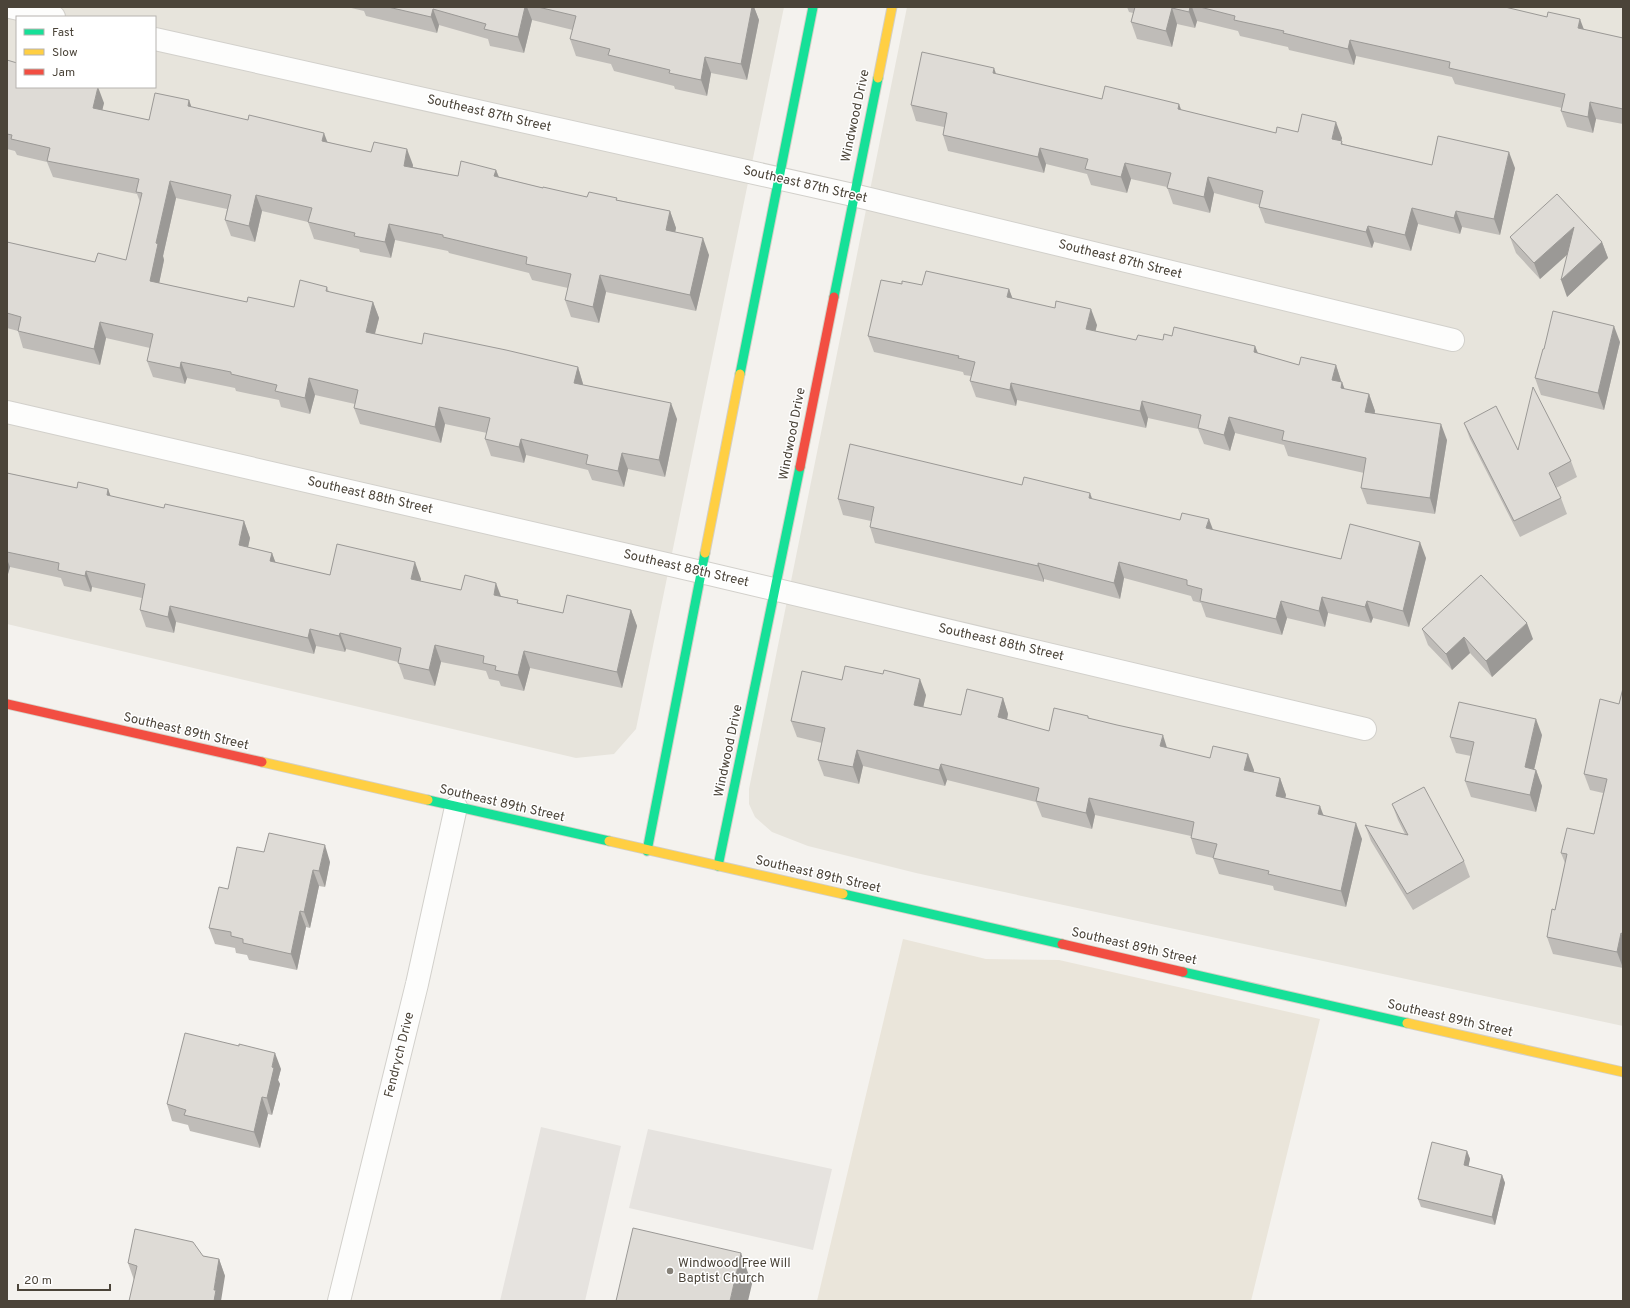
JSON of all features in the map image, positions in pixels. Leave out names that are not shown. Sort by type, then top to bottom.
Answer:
[{"type":"street","points":[[10,7],[50,16]]},
{"type":"street","points":[[647,851],[813,7]]},
{"type":"street","name":"Windwood Drive","points":[[718,866],[892,7]]},
{"type":"street","name":"Southeast 87th Street","points":[[156,40],[853,195],[1452,340]]},
{"type":"street","name":"Southeast 88th Street","points":[[7,412],[701,572],[1364,729]]},
{"type":"street","name":"Southeast 89th Street","points":[[7,704],[647,851],[1623,1072]]},
{"type":"street","name":"Fendrych Drive","points":[[339,1301],[417,984],[456,807]]},
{"type":"shaded area","points":[[7,7],[784,7],[636,729],[614,754],[576,758],[7,624]]},
{"type":"shaded area","points":[[907,7],[1623,7],[1623,1026],[916,873],[808,846],[772,832],[755,817],[749,804],[749,789]]},
{"type":"shaded area","points":[[903,939],[986,959],[1059,960],[1320,1019],[1251,1301],[817,1301]]},
{"type":"shaded area","points":[[541,1127],[621,1146],[585,1301],[500,1301]]},
{"type":"shaded area","points":[[648,1129],[832,1169],[813,1250],[629,1208]]},
{"type":"building","points":[[388,7],[525,7],[518,37],[484,29],[486,24],[433,9],[431,17]]},
{"type":"building","points":[[538,7],[752,7],[741,64],[705,57],[701,80],[669,73],[670,70],[608,55],[610,49],[570,39],[576,16]]},
{"type":"building","points":[[1135,7],[1190,7],[1189,12],[1172,8],[1166,31],[1131,22]]},
{"type":"building","points":[[1200,7],[1505,7],[1547,17],[1548,12],[1580,19],[1578,28],[1623,38],[1623,109],[1590,102],[1588,117],[1561,111],[1565,94],[1449,68],[1450,62],[1350,40],[1348,49],[1283,33],[1284,31],[1234,20],[1235,16]]},
{"type":"building","points":[[922,52],[994,68],[993,73],[1102,99],[1105,86],[1179,104],[1178,109],[1276,133],[1277,127],[1298,132],[1302,114],[1336,122],[1332,139],[1342,141],[1341,144],[1432,165],[1438,136],[1509,152],[1494,219],[1456,211],[1454,218],[1412,208],[1405,235],[1368,226],[1366,232],[1259,207],[1263,191],[1208,177],[1204,197],[1167,188],[1171,173],[1125,163],[1121,177],[1085,169],[1088,159],[1040,148],[1038,157],[943,135],[947,113],[911,105]]},
{"type":"building","points":[[7,60],[16,63],[16,88],[98,88],[93,108],[149,120],[155,93],[189,100],[188,106],[248,120],[249,115],[324,133],[322,141],[371,152],[374,142],[407,149],[404,166],[458,176],[461,161],[496,170],[494,176],[543,188],[587,197],[589,192],[617,198],[616,200],[670,211],[666,230],[703,238],[690,295],[600,275],[593,307],[565,300],[571,274],[526,264],[527,257],[443,237],[443,235],[389,224],[385,242],[354,236],[355,233],[308,222],[312,208],[256,195],[249,226],[225,220],[231,195],[170,181],[156,243],[158,244],[150,281],[247,302],[248,297],[294,307],[300,280],[327,287],[326,291],[373,302],[366,332],[422,344],[424,333],[578,367],[574,383],[671,403],[659,460],[622,453],[618,471],[586,464],[588,455],[521,439],[519,447],[485,439],[490,418],[439,407],[435,427],[354,408],[358,390],[309,378],[305,398],[275,391],[277,385],[231,374],[231,372],[181,362],[180,368],[147,361],[153,334],[100,322],[94,349],[18,331],[21,317],[7,313],[7,242],[95,262],[98,253],[126,260],[142,193],[136,192],[139,179],[47,161],[50,148],[11,139],[12,135],[7,134]]},
{"type":"building","points":[[1557,194],[1602,242],[1561,280],[1574,227],[1534,263],[1510,237]]},
{"type":"building","points":[[926,271],[1009,289],[1007,297],[1055,308],[1056,301],[1091,309],[1086,329],[1136,340],[1138,335],[1163,340],[1164,334],[1172,336],[1174,327],[1255,346],[1254,352],[1299,365],[1301,357],[1336,365],[1332,380],[1342,382],[1341,388],[1369,394],[1365,412],[1441,424],[1430,498],[1361,488],[1366,458],[1282,440],[1284,431],[1229,417],[1224,435],[1198,428],[1201,415],[1142,401],[1140,411],[1011,383],[1010,390],[970,381],[975,362],[958,358],[959,356],[868,336],[881,280],[902,284],[902,281],[922,285]]},
{"type":"building","points":[[1553,311],[1614,326],[1598,393],[1535,378]]},
{"type":"building","points":[[1533,387],[1571,461],[1549,473],[1561,498],[1514,521],[1464,423],[1496,406],[1518,450]]},
{"type":"building","points":[[850,444],[1022,485],[1024,477],[1090,493],[1089,498],[1180,520],[1182,513],[1209,519],[1206,528],[1341,559],[1350,524],[1420,542],[1403,611],[1367,601],[1365,607],[1322,597],[1319,611],[1281,601],[1276,619],[1200,601],[1202,589],[1187,585],[1187,580],[1119,562],[1114,583],[1038,563],[1038,566],[870,527],[874,507],[838,499]]},
{"type":"building","points":[[7,473],[77,488],[78,482],[108,489],[107,495],[164,508],[165,504],[244,521],[239,545],[272,553],[270,561],[330,575],[337,544],[415,562],[411,579],[461,590],[465,575],[496,583],[494,595],[518,600],[517,603],[563,613],[567,595],[631,610],[617,672],[524,651],[518,675],[495,670],[496,666],[483,663],[484,656],[435,645],[429,670],[398,663],[401,648],[340,633],[339,636],[310,629],[308,638],[170,606],[168,617],[140,610],[145,584],[86,571],[85,576],[58,570],[59,563],[7,552]]},
{"type":"building","points":[[1481,575],[1527,623],[1486,661],[1464,637],[1446,654],[1422,629]]},
{"type":"building","points":[[845,666],[883,674],[884,670],[920,679],[914,705],[961,715],[967,689],[1003,698],[998,717],[1049,731],[1054,708],[1088,716],[1088,718],[1163,735],[1160,746],[1210,758],[1213,746],[1248,754],[1244,770],[1280,778],[1276,796],[1320,806],[1318,814],[1356,823],[1341,891],[1268,874],[1269,871],[1213,858],[1217,844],[1191,838],[1194,822],[1089,798],[1086,813],[1036,801],[1039,788],[941,764],[939,770],[857,750],[853,767],[818,760],[825,728],[791,721],[802,671],[842,680]]},
{"type":"building","points":[[1623,688],[1623,934],[1621,933],[1617,952],[1547,937],[1552,909],[1555,910],[1567,854],[1561,853],[1567,828],[1594,834],[1607,779],[1584,774],[1600,699],[1619,704]]},
{"type":"building","points":[[1459,702],[1536,719],[1525,767],[1536,770],[1530,795],[1465,781],[1474,742],[1450,737]]},
{"type":"building","points":[[1424,787],[1464,861],[1407,894],[1365,825],[1408,835],[1392,804]]},
{"type":"building","points":[[269,833],[325,845],[319,871],[313,870],[304,912],[300,911],[291,954],[243,943],[243,939],[231,936],[231,932],[209,928],[219,887],[228,889],[237,847],[264,852]]},
{"type":"building","points":[[185,1033],[275,1053],[272,1067],[274,1068],[267,1098],[262,1097],[254,1132],[184,1115],[186,1110],[167,1104]]},
{"type":"building","points":[[1432,1142],[1467,1151],[1464,1165],[1502,1175],[1492,1217],[1418,1199]]},
{"type":"building","points":[[633,1228],[741,1253],[730,1301],[616,1301]]},
{"type":"building","points":[[135,1229],[193,1242],[203,1256],[219,1259],[214,1290],[216,1290],[214,1301],[129,1301],[137,1266],[128,1263]]},
{"type":"traffic: fast","points":[[740,374],[813,7]]},
{"type":"traffic: fast","points":[[834,297],[878,78]]},
{"type":"traffic: fast","points":[[718,866],[800,467]]},
{"type":"traffic: fast","points":[[647,851],[705,553]]},
{"type":"traffic: fast","points":[[428,800],[609,841]]},
{"type":"traffic: fast","points":[[843,894],[1062,944]]},
{"type":"traffic: fast","points":[[1183,972],[1407,1023]]},
{"type":"traffic: slow","points":[[878,78],[892,7]]},
{"type":"traffic: slow","points":[[705,553],[740,374]]},
{"type":"traffic: slow","points":[[262,762],[428,800]]},
{"type":"traffic: slow","points":[[609,841],[843,894]]},
{"type":"traffic: slow","points":[[1407,1023],[1623,1072]]},
{"type":"traffic: jam","points":[[800,467],[834,297]]},
{"type":"traffic: jam","points":[[7,704],[262,762]]},
{"type":"traffic: jam","points":[[1062,944],[1183,972]]},
{"type":"place","name":"Windwood Free Will Baptist Church","points":[[670,1271]]}]
